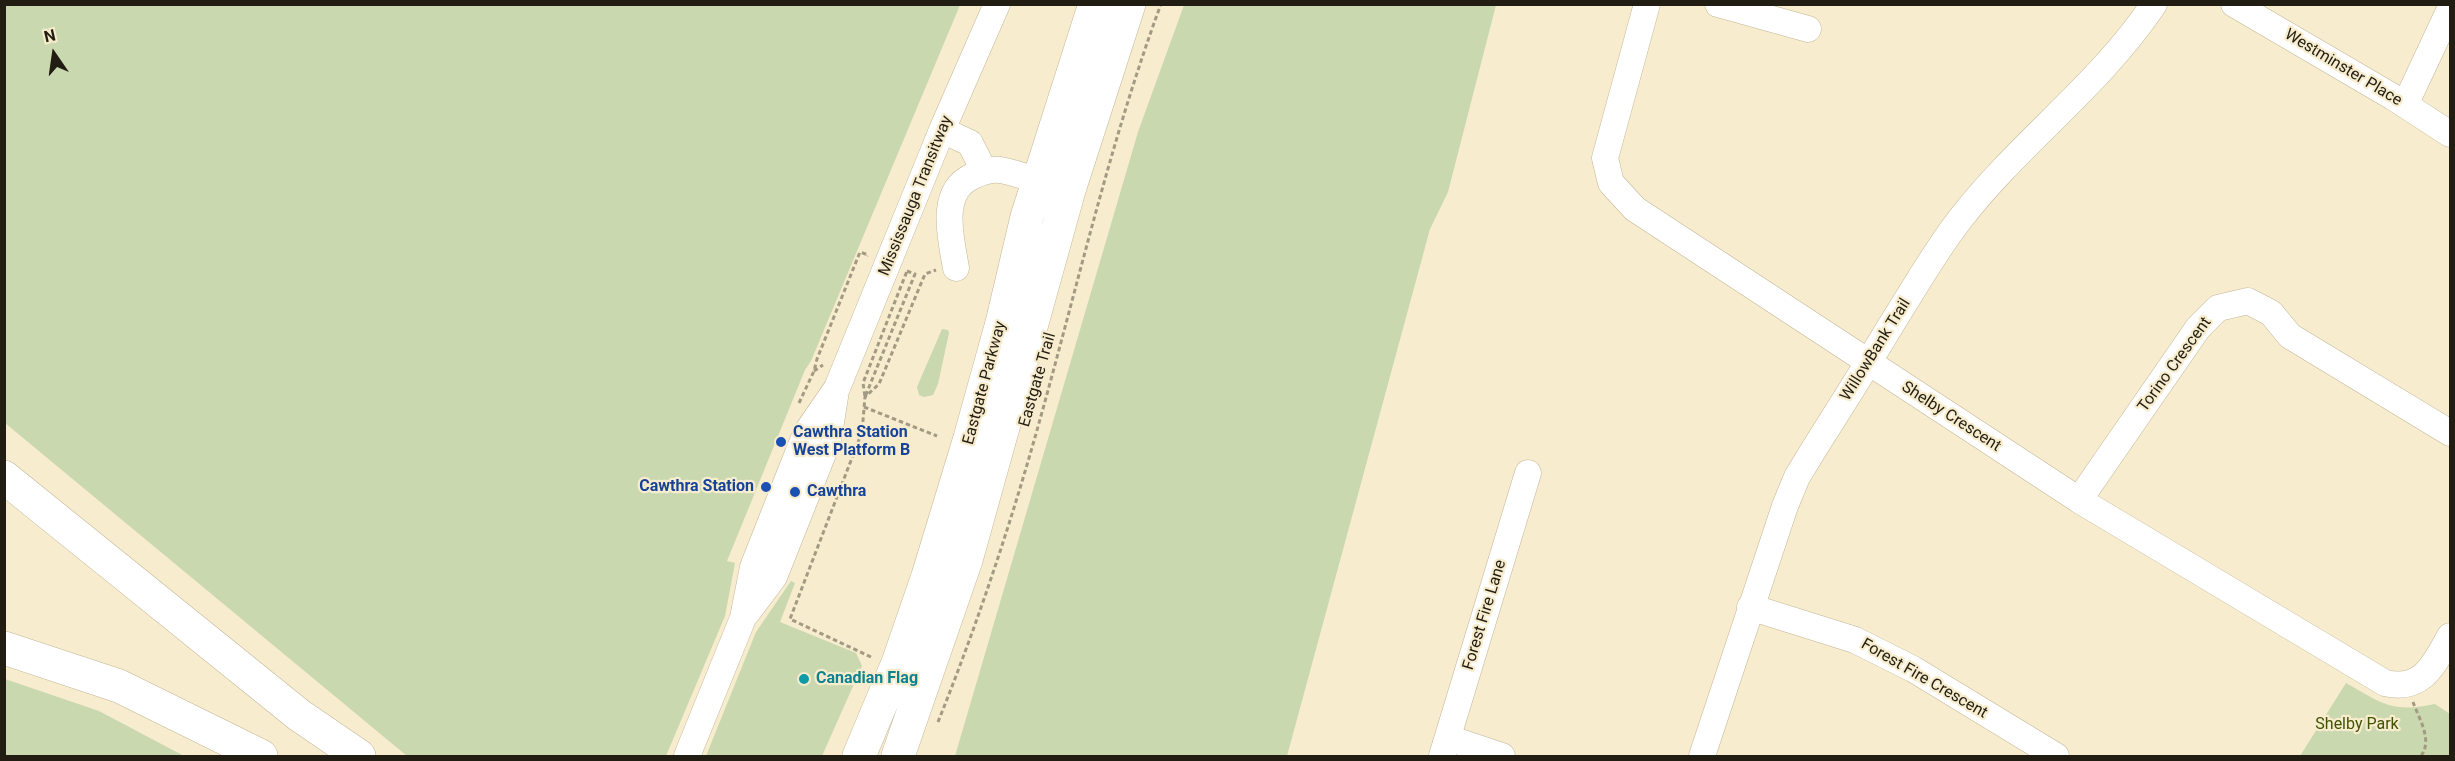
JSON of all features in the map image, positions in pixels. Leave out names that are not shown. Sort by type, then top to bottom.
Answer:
[{"type":"main road","name":"Eastgate Parkway","points":[[898,756],[926,682],[966,560],[1095,4]]},
{"type":"main road","name":"Eastgate Parkway","points":[[860,756],[898,663],[928,576],[970,438],[1054,186],[1129,4]]},
{"type":"main road","points":[[4,477],[299,715],[359,756]]},
{"type":"main road","points":[[4,648],[119,686],[261,756]]},
{"type":"street","name":"Mississauga Transitway","points":[[687,756],[743,618],[753,567],[806,433],[837,388],[942,130],[997,4]]},
{"type":"street","name":"Shelby Crescent","points":[[1647,4],[1605,158],[1611,183],[1635,209],[2079,500],[2385,683],[2395,686],[2406,684]]},
{"type":"street","points":[[1718,4],[1808,29]]},
{"type":"street","name":"WillowBank Trail","points":[[1702,756],[1750,607],[1797,477],[1930,261],[1961,218],[1994,179],[2093,80],[2137,30],[2154,4]]},
{"type":"street","name":"Westminster Place","points":[[2234,4],[2451,134]]},
{"type":"street","points":[[2405,105],[2451,9]]},
{"type":"street","points":[[942,130],[970,143],[984,171]]},
{"type":"street","points":[[948,268],[949,213],[954,195],[967,179],[984,171],[1000,170],[1054,186]]},
{"type":"street","name":"Torino Crescent","points":[[2079,500],[2198,328],[2218,308],[2248,301],[2271,313],[2290,336],[2451,433]]},
{"type":"street","name":"Forest Fire Lane","points":[[1445,747],[1528,473]]},
{"type":"street","name":"Forest Fire Crescent","points":[[1750,607],[1855,640],[1913,669],[2056,756]]},
{"type":"street","points":[[2406,684],[2416,682],[2425,675],[2451,636]]},
{"type":"street","points":[[1445,747],[1503,756]]},
{"type":"path","name":"Eastgate Trail","points":[[935,729],[964,657],[1003,541],[1047,395],[1110,161],[1161,4]]},
{"type":"path","points":[[794,413],[814,371],[816,359],[860,252],[868,255],[863,265]]},
{"type":"path","points":[[865,397],[879,384],[925,274],[948,268]]},
{"type":"path","points":[[865,397],[915,274],[908,271],[872,357]]},
{"type":"path","points":[[814,371],[822,366]]},
{"type":"path","points":[[863,382],[865,397],[862,432],[790,620],[870,657]]},
{"type":"path","points":[[864,407],[937,436]]},
{"type":"path","points":[[2406,684],[2427,739],[2426,749],[2421,756]]},
{"type":"green space","points":[[4,5],[960,5],[811,361],[805,370],[727,561],[735,563],[725,616],[666,756],[407,756],[5,423]]},
{"type":"green space","points":[[1184,5],[1496,5],[1448,192],[1430,229],[1287,756],[955,756],[1138,132]]},
{"type":"green space","points":[[942,329],[948,330],[949,333],[938,384],[933,395],[924,397],[919,395],[917,387]]},
{"type":"green space","points":[[791,581],[795,583],[780,622],[856,653],[862,666],[822,756],[706,756],[756,632]]},
{"type":"green space","points":[[5,679],[99,711],[184,756],[5,756]]},
{"type":"green space","name":"Shelby Park","points":[[2346,683],[2388,705],[2420,707],[2435,704],[2450,714],[2450,756],[2300,756]]},
{"type":"place","name":"Cawthra Station West Platform B","points":[[781,442]]},
{"type":"place","name":"Cawthra Station","points":[[766,487]]},
{"type":"place","name":"Cawthra","points":[[795,492]]},
{"type":"place","name":"Canadian Flag","points":[[804,679]]}]
